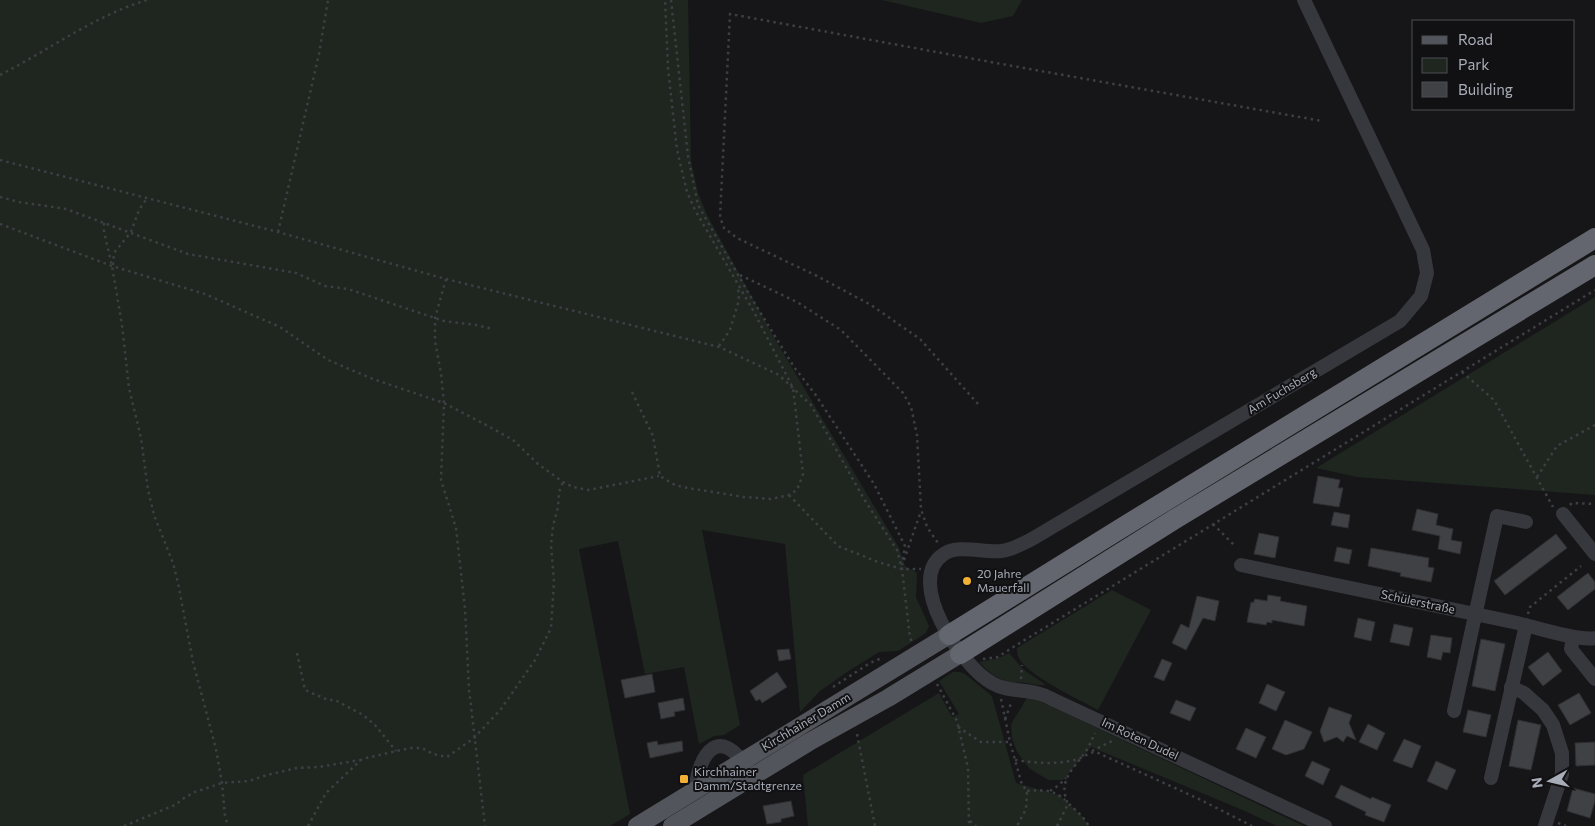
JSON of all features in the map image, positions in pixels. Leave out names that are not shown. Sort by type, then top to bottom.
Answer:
[{"type":"highway","points":[[949,635],[1595,238]]},
{"type":"highway","points":[[964,659],[1183,514],[1595,265]]},
{"type":"main road","name":"Kirchhainer Damm","points":[[637,826],[949,635]]},
{"type":"main road","name":"Kirchhainer Damm","points":[[672,826],[752,776],[964,659]]},
{"type":"street","name":"Am Fuchsberg","points":[[945,553],[958,549],[1002,551],[1015,548],[1032,539],[1400,320],[1420,296],[1427,273],[1423,250],[1304,0]]},
{"type":"street","points":[[1562,514],[1595,554]]},
{"type":"street","points":[[1454,711],[1497,516],[1526,522]]},
{"type":"street","points":[[945,553],[937,560],[929,577],[931,593],[935,607],[964,659]]},
{"type":"street","name":"Schülerstraße","points":[[1241,564],[1574,636],[1589,639],[1595,638]]},
{"type":"street","points":[[1491,778],[1526,625]]},
{"type":"street","points":[[1574,636],[1571,648],[1595,679]]},
{"type":"street","name":"Im Roten Dudel","points":[[964,659],[991,683],[1002,688],[1040,694],[1100,720],[1325,826]]},
{"type":"street","points":[[1511,687],[1524,693],[1542,710],[1553,725],[1562,753],[1562,774],[1546,826]]},
{"type":"street","points":[[694,791],[696,775],[704,755],[712,749],[719,747],[727,747],[733,750],[752,776]]},
{"type":"path","points":[[0,75],[100,19],[129,5],[147,0]]},
{"type":"path","points":[[278,232],[319,54],[328,0]]},
{"type":"path","points":[[0,224],[112,266],[205,294],[280,327],[328,360],[349,370],[444,403],[488,426],[513,440],[538,464],[563,482],[582,489],[588,490],[660,476],[682,488],[770,499],[789,495],[797,490],[803,474],[793,388],[695,210],[687,192],[677,150],[668,68],[664,0]]},
{"type":"path","points":[[671,0],[688,156],[698,204],[738,275],[794,367],[819,400],[874,484],[905,546],[902,569]]},
{"type":"path","points":[[978,404],[920,339],[871,305],[817,276],[737,238],[724,228],[720,217],[730,14],[1007,66],[1322,121]]},
{"type":"path","points":[[0,160],[278,232],[446,279],[719,347],[779,375],[811,406],[864,499],[897,550],[902,569],[912,642]]},
{"type":"path","points":[[0,197],[19,202],[66,209],[188,254],[296,274],[324,286],[348,289],[444,321],[476,324],[493,329]]},
{"type":"path","points":[[112,266],[114,253],[131,232],[139,210],[147,198]]},
{"type":"path","points":[[104,222],[122,325],[129,388],[141,438],[148,490],[157,523],[178,583],[193,662],[214,740],[228,826]]},
{"type":"path","points":[[738,275],[797,302],[841,330],[903,393],[911,407],[917,435],[921,510],[927,527],[945,553]]},
{"type":"path","points":[[446,279],[435,318],[435,341],[444,403],[441,480],[456,528],[465,609],[469,689],[485,826]]},
{"type":"path","points":[[719,347],[730,330],[739,300],[738,285]]},
{"type":"path","points":[[964,659],[998,657],[1595,290]]},
{"type":"path","points":[[1462,372],[1494,400],[1555,510],[1562,514],[1572,503],[1595,504]]},
{"type":"path","points":[[632,392],[654,436],[660,476]]},
{"type":"path","points":[[1537,477],[1557,446],[1595,426]]},
{"type":"path","points":[[124,826],[175,806],[195,792],[222,783],[249,781],[297,768],[320,767],[410,748],[422,748],[433,754],[447,757],[474,738],[500,709],[535,660],[551,628],[554,582],[551,545],[559,492],[563,482]]},
{"type":"path","points":[[789,495],[838,546],[868,559],[902,569],[932,569]]},
{"type":"path","points":[[902,569],[921,510]]},
{"type":"path","points":[[1213,524],[1234,545]]},
{"type":"path","points":[[1526,625],[1530,607],[1582,566]]},
{"type":"path","points":[[298,654],[305,690],[328,700],[335,700],[363,715],[375,725],[396,751]]},
{"type":"path","points":[[937,675],[954,714],[968,768],[969,826]]},
{"type":"path","points":[[1002,688],[1001,701],[1010,742],[1022,785],[1027,792],[1026,809],[1017,826]]},
{"type":"path","points":[[1050,791],[1066,778],[1087,750],[1100,720]]},
{"type":"path","points":[[958,727],[981,742],[1010,742]]},
{"type":"path","points":[[857,734],[876,826]]},
{"type":"path","points":[[1015,760],[1052,763],[1080,759],[1129,734]]},
{"type":"path","points":[[1091,752],[1096,752],[1116,760],[1252,826]]},
{"type":"path","points":[[308,826],[326,792],[362,759]]},
{"type":"path","points":[[1057,826],[1068,804],[1064,792],[1066,778]]},
{"type":"path","points":[[1027,792],[1050,791],[1059,795],[1082,816],[1089,826]]},
{"type":"path","points":[[969,820],[976,826]]},
{"type":"green space","points":[[0,0],[688,0],[691,161],[698,193],[707,215],[775,339],[899,548],[905,566],[917,573],[916,597],[929,626],[926,633],[898,651],[879,652],[847,672],[820,691],[800,712],[785,544],[702,530],[740,725],[724,735],[714,736],[699,744],[684,667],[645,674],[618,541],[579,549],[630,814],[610,826],[0,826]]},
{"type":"green space","points":[[882,0],[1022,0],[1013,16],[981,23]]},
{"type":"green space","points":[[1595,297],[1595,495],[1357,477],[1316,468]]},
{"type":"green space","points":[[1112,590],[1151,610],[1098,710],[1030,671],[1018,656],[1017,648]]},
{"type":"green space","points":[[1009,653],[1024,670],[1046,685],[1005,681],[979,662],[999,658]]},
{"type":"green space","points":[[953,672],[965,674],[992,696],[1016,783],[1059,795],[1082,816],[1089,826],[808,826],[803,775],[939,693],[952,717],[959,714],[939,681]]},
{"type":"green space","points":[[1027,698],[1040,701],[1304,826],[1277,826],[1091,747],[1063,780],[1049,780],[1029,768],[1017,752],[1012,738],[1011,724]]},
{"type":"building","points":[[1318,476],[1340,480],[1338,488],[1343,488],[1339,507],[1313,503]]},
{"type":"building","points":[[1417,509],[1438,514],[1436,525],[1453,529],[1451,540],[1462,542],[1460,554],[1438,549],[1440,536],[1412,530]]},
{"type":"building","points":[[1334,512],[1350,515],[1348,528],[1331,525]]},
{"type":"building","points":[[1259,533],[1279,537],[1275,558],[1254,554]]},
{"type":"building","points":[[1556,534],[1567,548],[1505,595],[1494,581]]},
{"type":"building","points":[[1337,547],[1352,550],[1349,564],[1334,561]]},
{"type":"building","points":[[1371,548],[1429,558],[1428,567],[1434,568],[1431,582],[1400,576],[1401,573],[1368,566]]},
{"type":"building","points":[[1588,573],[1595,582],[1595,589],[1568,610],[1557,597]]},
{"type":"building","points":[[1268,595],[1281,597],[1280,601],[1307,606],[1304,626],[1272,620],[1272,623],[1267,622],[1266,625],[1247,622],[1251,602],[1253,603],[1255,599],[1267,601]]},
{"type":"building","points":[[1197,596],[1219,601],[1215,621],[1203,618],[1186,650],[1172,643],[1181,624],[1189,628]]},
{"type":"building","points":[[1358,618],[1375,622],[1371,641],[1354,637]]},
{"type":"building","points":[[1394,624],[1413,628],[1409,646],[1390,642]]},
{"type":"building","points":[[1431,635],[1452,638],[1450,653],[1443,652],[1441,660],[1427,657]]},
{"type":"building","points":[[1481,639],[1505,644],[1495,691],[1472,686]]},
{"type":"building","points":[[789,649],[791,659],[779,661],[777,650]]},
{"type":"building","points":[[1548,652],[1562,671],[1543,686],[1528,667]]},
{"type":"building","points":[[1162,659],[1172,663],[1164,681],[1154,677]]},
{"type":"building","points":[[777,672],[787,687],[762,703],[760,699],[756,701],[750,691]]},
{"type":"building","points":[[652,674],[655,692],[625,698],[621,680]]},
{"type":"building","points":[[1267,684],[1285,692],[1276,711],[1259,703]]},
{"type":"building","points":[[1579,693],[1591,713],[1570,725],[1558,705]]},
{"type":"building","points":[[683,698],[685,710],[674,712],[675,716],[661,719],[658,703]]},
{"type":"building","points":[[1176,700],[1196,708],[1190,721],[1170,713]]},
{"type":"building","points":[[1329,707],[1352,715],[1349,723],[1356,740],[1347,736],[1343,742],[1337,737],[1324,742],[1320,731]]},
{"type":"building","points":[[1468,710],[1491,715],[1486,737],[1463,732]]},
{"type":"building","points":[[1285,720],[1312,732],[1304,749],[1286,755],[1272,749]]},
{"type":"building","points":[[1518,720],[1541,725],[1531,770],[1509,766]]},
{"type":"building","points":[[1368,724],[1385,733],[1377,750],[1359,742]]},
{"type":"building","points":[[1246,728],[1266,737],[1256,758],[1236,749]]},
{"type":"building","points":[[1404,739],[1421,746],[1412,768],[1393,761]]},
{"type":"building","points":[[657,741],[658,745],[682,741],[683,751],[650,758],[647,743]]},
{"type":"building","points":[[1595,742],[1595,765],[1576,766],[1575,743]]},
{"type":"building","points":[[1312,761],[1330,769],[1323,785],[1305,776]]},
{"type":"building","points":[[1436,761],[1456,770],[1447,790],[1427,781]]},
{"type":"building","points":[[1341,785],[1371,799],[1372,797],[1391,805],[1384,822],[1365,815],[1366,812],[1335,797]]},
{"type":"building","points":[[1573,788],[1595,794],[1590,818],[1567,811]]},
{"type":"building","points":[[791,801],[794,816],[781,819],[781,822],[767,824],[763,806]]},
{"type":"place","name":"20 Jahre Mauerfall","points":[[967,581]]},
{"type":"place","name":"Kirchhainer Damm/Stadtgrenze","points":[[684,779]]}]
